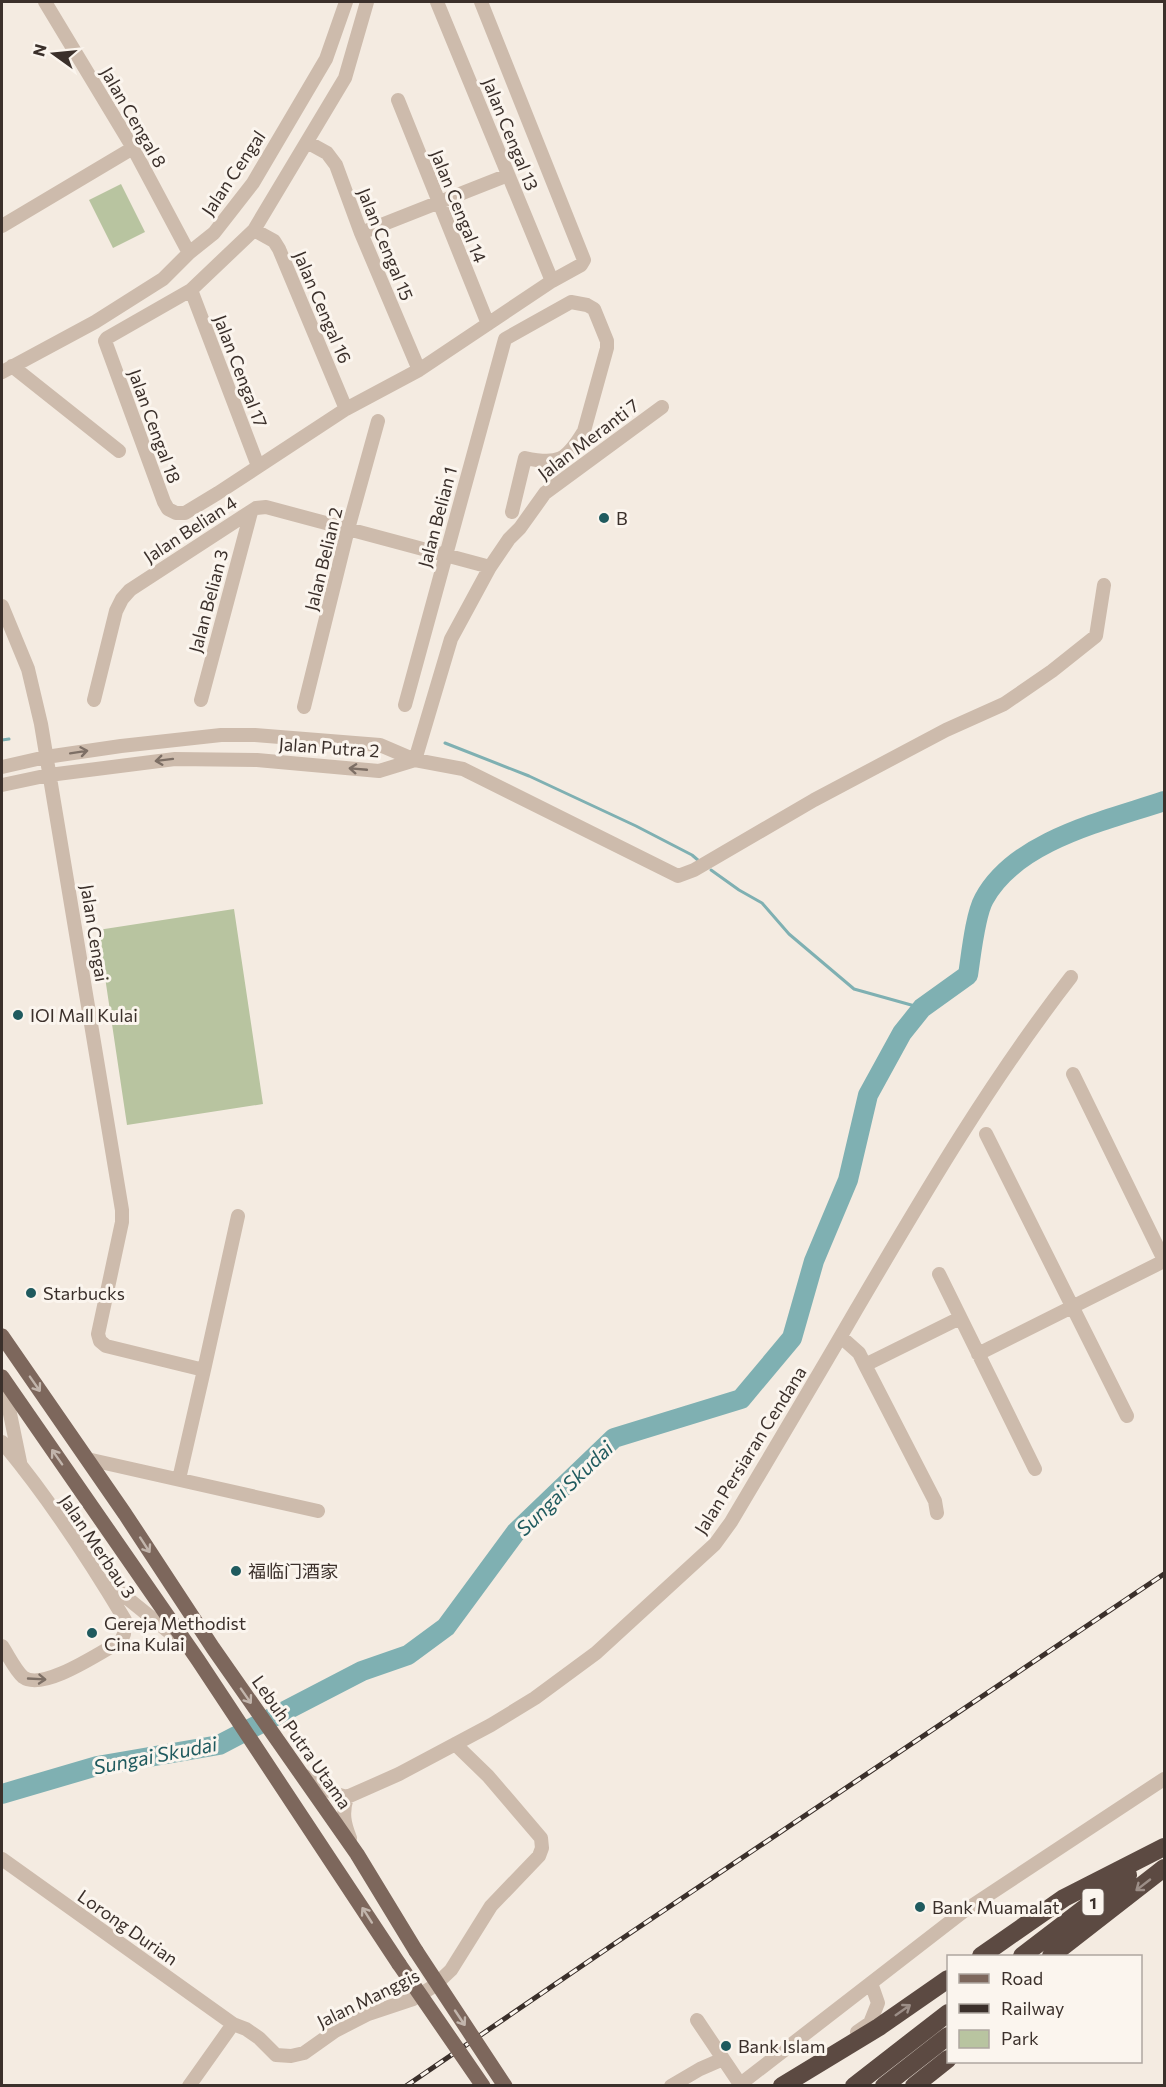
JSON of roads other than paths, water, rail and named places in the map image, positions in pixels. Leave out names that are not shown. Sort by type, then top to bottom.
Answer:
[{"type":"highway","points":[[982,1955],[1064,1898],[1164,1847]]},
{"type":"highway","name":"1","points":[[1023,1955],[1164,1847]]},
{"type":"highway","name":"1","points":[[1052,1955],[1164,1868]]},
{"type":"highway","points":[[1065,1955],[1122,1901]]},
{"type":"highway","points":[[783,2085],[879,2027],[947,1980]]},
{"type":"highway","points":[[854,2085],[947,2014]]},
{"type":"highway","points":[[884,2085],[947,2037]]},
{"type":"highway","points":[[914,2085],[947,2060]]},
{"type":"main road","name":"Lebuh Putra Utama","points":[[2,1336],[213,1648],[357,1854],[416,1951],[505,2085]]},
{"type":"main road","points":[[2,1377],[198,1660],[399,1964],[483,2085]]},
{"type":"street","name":"Jalan Cengal 8","points":[[45,2],[134,148],[189,253]]},
{"type":"street","name":"Jalan Cengal","points":[[7,369],[95,322],[163,279],[189,253],[214,233],[253,183],[326,59],[346,2]]},
{"type":"street","points":[[191,290],[254,230],[308,142],[345,78],[367,2]]},
{"type":"street","name":"Jalan Cengal 13","points":[[437,2],[552,281]]},
{"type":"street","points":[[258,466],[346,409],[419,370],[552,281],[581,265],[584,256],[543,160],[481,2]]},
{"type":"street","name":"Jalan Cengal 14","points":[[398,100],[437,202],[488,324]]},
{"type":"street","name":"Jalan Cengal 15","points":[[308,142],[327,153],[336,165],[361,233],[419,370]]},
{"type":"street","points":[[2,226],[134,148]]},
{"type":"street","points":[[361,233],[508,175]]},
{"type":"street","name":"Jalan Cengal 16","points":[[254,230],[274,241],[279,249],[346,409]]},
{"type":"street","name":"Jalan Cengal 18","points":[[191,290],[106,338],[105,344],[164,502],[168,509],[176,513],[185,513],[258,466]]},
{"type":"street","name":"Jalan Cengal 17","points":[[191,290],[258,466]]},
{"type":"street","name":"Jalan Belian 1","points":[[405,705],[505,339],[570,302],[587,305],[594,309],[607,340],[607,348],[584,431],[577,442],[559,459],[552,462],[525,458],[512,512]]},
{"type":"street","points":[[7,369],[120,451]]},
{"type":"street","name":"Jalan Meranti 7","points":[[415,760],[452,639],[490,567],[545,493],[662,407]]},
{"type":"street","name":"Jalan Belian 2","points":[[304,707],[348,529],[378,421]]},
{"type":"street","name":"Jalan Belian 4","points":[[94,700],[116,611],[122,599],[130,590],[256,508],[266,507],[490,567]]},
{"type":"street","name":"Jalan Belian 3","points":[[201,700],[250,512]]},
{"type":"street","points":[[415,760],[463,769],[678,876],[694,870],[875,767],[946,730],[1004,704],[1096,636],[1104,585]]},
{"type":"street","name":"Jalan Cengai","points":[[2,606],[28,669],[44,738],[122,1210],[122,1222],[98,1334],[100,1341],[106,1346],[204,1370]]},
{"type":"street","name":"Jalan Putra 2","points":[[2,767],[46,757],[221,735],[255,735],[380,745],[415,760]]},
{"type":"street","name":"Jalan Putra 2","points":[[2,784],[49,775],[175,759],[257,760],[379,771],[415,760]]},
{"type":"street","name":"Jalan Persiaran Cendana","points":[[347,1797],[399,1774],[491,1725],[535,1698],[596,1653],[715,1544],[955,1146],[1045,1011],[1071,977]]},
{"type":"street","points":[[978,1354],[1164,1260],[1072,1074]]},
{"type":"street","points":[[986,1134],[1127,1416]]},
{"type":"street","points":[[179,1479],[238,1216]]},
{"type":"street","points":[[939,1274],[1035,1469]]},
{"type":"street","points":[[866,1365],[960,1318]]},
{"type":"street","points":[[841,1337],[859,1353],[866,1365],[934,1501],[937,1513]]},
{"type":"street","points":[[2,1394],[8,1404],[6,1418],[20,1464]]},
{"type":"street","name":"Jalan Merbau 3","points":[[2,1442],[98,1575],[124,1620],[124,1634],[121,1641],[49,1679],[32,1680],[23,1677],[2,1646]]},
{"type":"street","points":[[87,1459],[318,1511]]},
{"type":"street","points":[[98,1575],[188,1647]]},
{"type":"street","name":"Jalan Manggis","points":[[233,2024],[260,2038],[276,2055],[291,2056],[304,2053],[336,2031],[368,2014],[413,1999],[434,1986],[451,1970],[491,1906],[532,1864],[542,1848],[541,1838],[488,1776],[455,1744]]},
{"type":"street","points":[[296,1769],[317,1786],[347,1797],[343,1810],[344,1824],[357,1854]]},
{"type":"street","points":[[697,2020],[738,2081],[743,2082],[964,1911],[1164,1779]]},
{"type":"street","name":"Lorong Durian","points":[[2,1859],[233,2024]]},
{"type":"street","points":[[783,2085],[870,2023],[879,2003],[872,1983]]},
{"type":"street","points":[[189,2085],[233,2024]]},
{"type":"street","points":[[671,2085],[700,2069],[723,2060]]},
{"type":"waterway","points":[[2,740],[9,739]]},
{"type":"waterway","points":[[445,743],[529,776],[636,826],[692,855],[699,861]]},
{"type":"waterway","name":"Sungai Skudai","points":[[2,1794],[97,1766],[219,1745],[362,1671],[408,1655],[446,1627],[516,1532],[614,1438],[741,1399],[792,1338],[814,1261],[848,1180],[868,1095],[902,1033],[922,1008],[968,975],[976,925],[984,899],[999,879],[1017,862],[1039,847],[1090,825],[1164,801]]},
{"type":"waterway","points":[[711,870],[762,903],[789,934],[854,989],[922,1008]]},
{"type":"railway","points":[[406,2086],[1164,1574]]},
{"type":"place","name":"B","points":[[604,518]]},
{"type":"place","name":"IOI Mall Kulai","points":[[18,1015]]},
{"type":"place","name":"Starbucks","points":[[31,1293]]},
{"type":"place","name":"福临门酒家","points":[[236,1571]]},
{"type":"place","name":"Gereja Methodist Cina Kulai","points":[[92,1633]]},
{"type":"place","name":"Bank Muamalat","points":[[920,1907]]},
{"type":"place","name":"Bank Islam","points":[[726,2046]]}]
